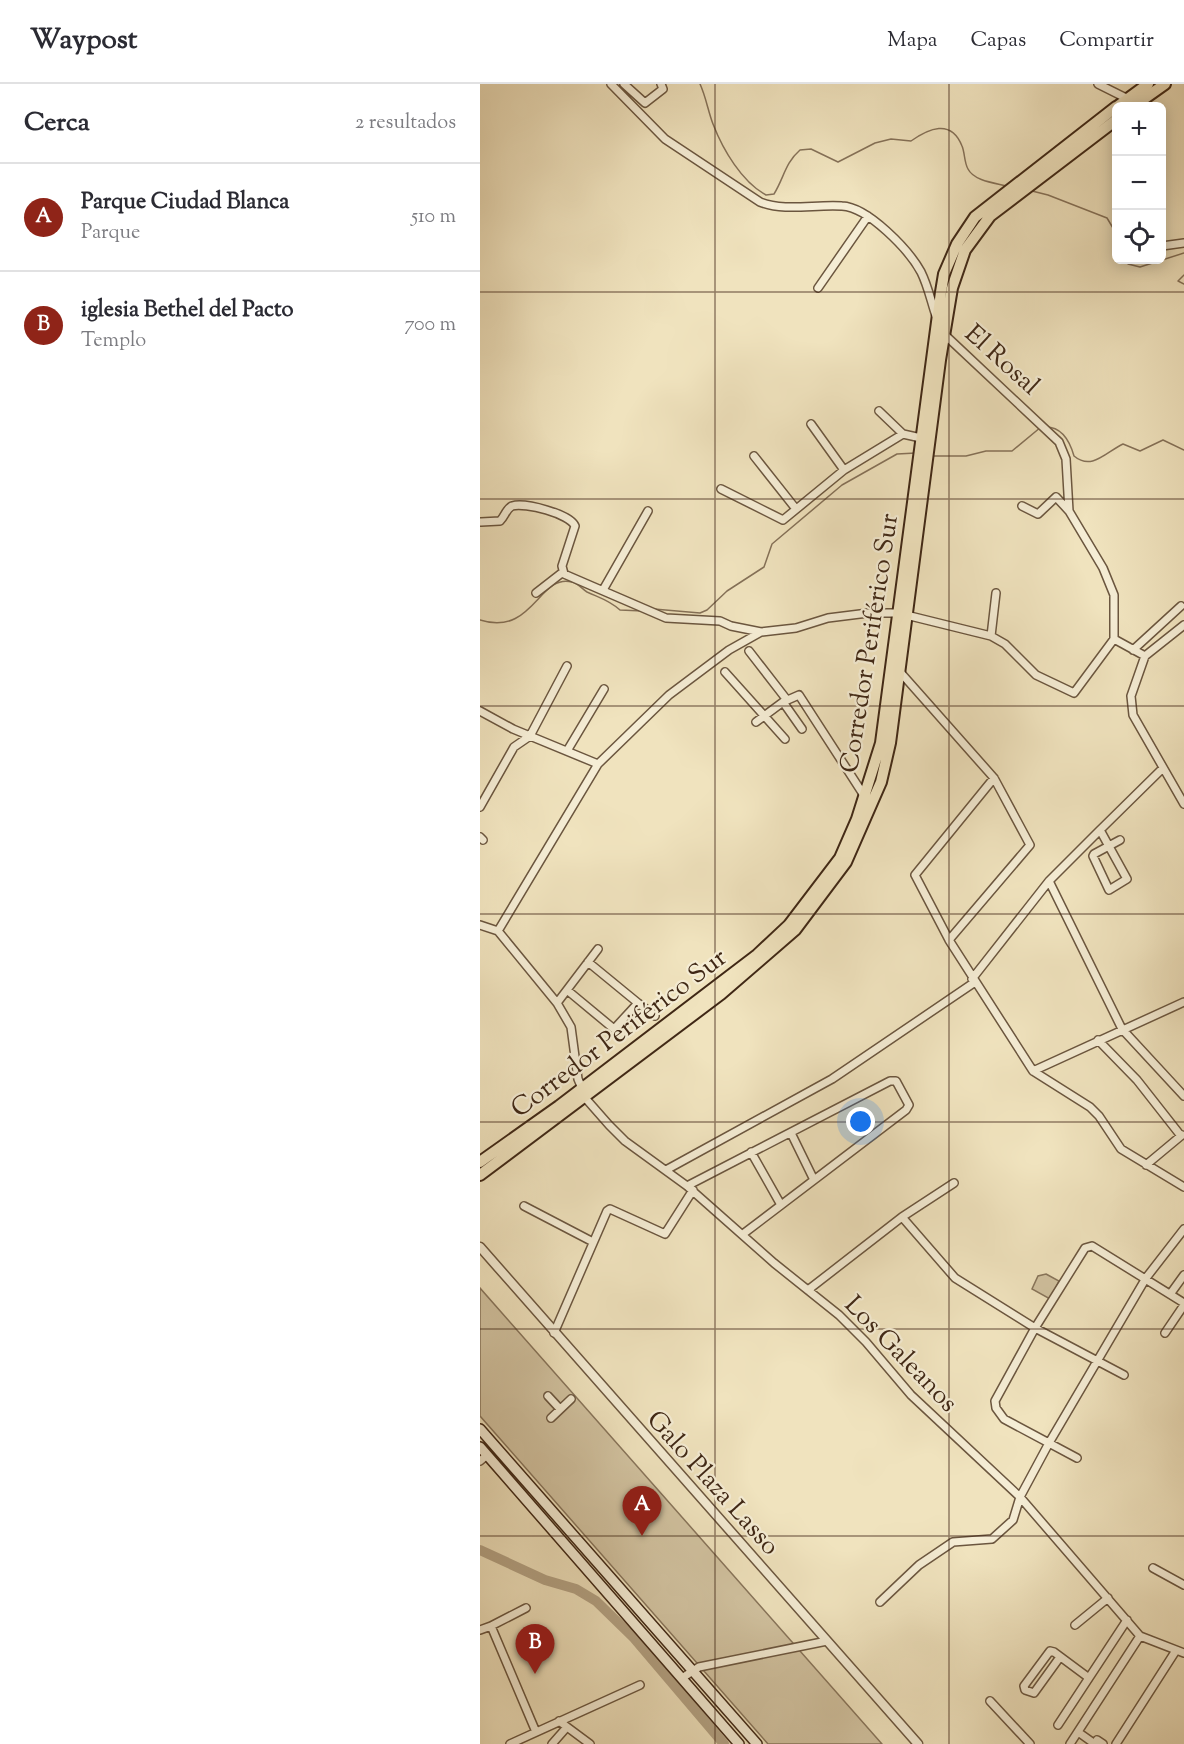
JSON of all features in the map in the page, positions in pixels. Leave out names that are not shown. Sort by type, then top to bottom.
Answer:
[{"type":"main road","name":"Corredor Periférico Sur","points":[[1132,102],[1148,84]]},
{"type":"main road","name":"Corredor Periférico Sur","points":[[1133,102],[1165,84]]},
{"type":"main road","name":"Corredor Periférico Sur","points":[[480,1162],[584,1092],[760,962],[795,930],[846,862],[880,782],[890,743],[901,673],[903,615],[921,438],[944,274],[957,244],[975,217],[1021,179],[1112,111]]},
{"type":"main road","name":"Corredor Periférico Sur","points":[[480,1175],[741,968],[789,925],[840,858],[865,797],[881,743],[903,615],[944,333],[956,273],[965,250],[981,226],[1032,182],[1112,123]]},
{"type":"main road","points":[[480,1429],[757,1744]]},
{"type":"main road","points":[[480,1447],[483,1458],[739,1744]]},
{"type":"street","name":"El Rosal","points":[[611,84],[665,140],[760,202],[771,207],[853,207],[868,216],[915,262],[928,288],[937,322],[944,333],[1059,442],[1066,459],[1070,511],[1103,568],[1114,595],[1114,639]]},
{"type":"street","points":[[624,84],[645,104],[663,89],[661,84]]},
{"type":"street","points":[[1098,84],[1129,102]]},
{"type":"street","points":[[818,288],[868,216]]},
{"type":"street","points":[[1166,245],[1184,243]]},
{"type":"street","points":[[879,411],[903,434],[921,438]]},
{"type":"street","points":[[811,424],[844,470]]},
{"type":"street","points":[[721,489],[778,520],[786,518],[844,470],[903,434]]},
{"type":"street","points":[[754,456],[796,510]]},
{"type":"street","points":[[1022,506],[1038,514],[1056,497],[1070,511]]},
{"type":"street","points":[[481,522],[500,521],[509,507],[515,506],[541,509],[568,518],[575,526],[562,566],[563,572]]},
{"type":"street","points":[[603,590],[648,511]]},
{"type":"street","points":[[563,572],[666,618],[720,621],[731,626],[761,632],[796,628],[828,618],[868,613],[903,615],[991,636],[1005,644],[1036,675],[1074,693],[1114,639],[1145,656]]},
{"type":"street","points":[[536,593],[563,572]]},
{"type":"street","points":[[991,636],[996,593]]},
{"type":"street","points":[[1133,650],[1181,606]]},
{"type":"street","points":[[1184,625],[1145,656],[1131,696],[1133,715],[1184,804]]},
{"type":"street","points":[[498,931],[598,764],[669,695],[729,650],[761,632]]},
{"type":"street","points":[[749,651],[802,729]]},
{"type":"street","points":[[480,807],[514,747],[530,736],[567,666]]},
{"type":"street","points":[[725,672],[785,739]]},
{"type":"street","points":[[901,673],[994,778],[1030,845],[949,940]]},
{"type":"street","points":[[567,751],[604,689]]},
{"type":"street","points":[[756,722],[795,695],[801,698],[865,797]]},
{"type":"street","points":[[480,711],[530,736],[598,764]]},
{"type":"street","points":[[666,1170],[831,1079],[974,980],[1048,881],[1163,768]]},
{"type":"street","points":[[994,778],[915,875],[949,940],[1033,1071],[1090,1107],[1099,1116],[1121,1149],[1184,1187]]},
{"type":"street","points":[[1100,830],[1110,846],[1127,879],[1109,890],[1093,859],[1094,854],[1110,846],[1120,840]]},
{"type":"street","points":[[1048,881],[1122,1029],[1184,1096]]},
{"type":"street","points":[[480,925],[498,931],[557,1003],[571,1027],[584,1092]]},
{"type":"street","points":[[557,1003],[598,949]]},
{"type":"street","points":[[588,962],[655,1016]]},
{"type":"street","points":[[567,990],[614,1029],[638,1003]]},
{"type":"street","points":[[1033,1071],[1184,1002]]},
{"type":"street","points":[[1176,1005],[1184,1013]]},
{"type":"street","points":[[1098,1040],[1137,1080],[1182,1135],[1146,1165]]},
{"type":"street","points":[[554,1333],[605,1215],[610,1209],[665,1234],[690,1188],[751,1152],[894,1080],[909,1105],[906,1110],[743,1234]]},
{"type":"street","name":"Los Galeanos","points":[[584,1092],[625,1142],[690,1188],[840,1315],[911,1395],[1020,1497],[1140,1636],[1175,1652],[1184,1653]]},
{"type":"street","points":[[791,1133],[814,1180]]},
{"type":"street","points":[[751,1152],[781,1205]]},
{"type":"street","points":[[808,1290],[902,1217],[954,1183]]},
{"type":"street","points":[[524,1206],[593,1242]]},
{"type":"street","points":[[902,1217],[955,1278],[1035,1328],[1124,1375]]},
{"type":"street","points":[[880,1602],[919,1565],[953,1542],[998,1536],[1016,1515],[1020,1497],[1049,1443],[1146,1278],[1184,1230]]},
{"type":"street","points":[[1077,1458],[1004,1419],[996,1408],[997,1395],[1035,1328],[1088,1245],[1171,1293],[1184,1304],[1165,1332]]},
{"type":"street","name":"Galo Plaza Lasso","points":[[480,1247],[918,1744]]},
{"type":"street","points":[[1171,1293],[1184,1275]]},
{"type":"street","points":[[548,1396],[560,1409]]},
{"type":"street","points":[[551,1418],[571,1399]]},
{"type":"street","points":[[1153,1568],[1184,1585]]},
{"type":"street","points":[[1075,1625],[1108,1598]]},
{"type":"street","points":[[480,1630],[526,1608]]},
{"type":"street","points":[[1058,1725],[1126,1620]]},
{"type":"street","points":[[490,1626],[536,1732]]},
{"type":"street","points":[[1070,1744],[1140,1636]]},
{"type":"street","points":[[682,1678],[691,1670],[827,1641]]},
{"type":"street","points":[[1060,1657],[1034,1693],[1024,1690],[1024,1686],[1047,1653],[1054,1652],[1089,1678]]},
{"type":"street","points":[[1116,1744],[1175,1652]]},
{"type":"street","points":[[510,1744],[528,1741],[536,1732],[640,1685]]},
{"type":"street","points":[[990,1701],[1030,1744]]},
{"type":"street","points":[[559,1722],[590,1744]]},
{"type":"street","points":[[552,1744],[567,1727]]},
{"type":"street","points":[[1078,1732],[1095,1744],[1097,1740],[1102,1744]]},
{"type":"shaded area","points":[[1046,1274],[1059,1281],[1050,1299],[1032,1289],[1038,1276]]},
{"type":"shaded area","points":[[480,1288],[882,1744],[768,1744],[480,1416]]},
{"type":"waterway","points":[[700,84],[722,144],[741,174],[766,195],[774,194],[788,165],[800,150],[811,149],[838,162],[875,143],[891,139],[911,141],[939,128],[946,129],[957,137],[971,173],[985,181],[1007,186]]},
{"type":"waterway","points":[[1032,191],[1107,218],[1112,226]]},
{"type":"waterway","points":[[1166,259],[1184,253]]},
{"type":"waterway","points":[[1128,264],[1140,267],[1149,264]]},
{"type":"waterway","points":[[1184,275],[1178,281],[1184,284]]},
{"type":"waterway","points":[[932,456],[966,456],[986,451],[1012,451],[1041,427]]},
{"type":"waterway","points":[[1046,427],[1061,432],[1068,441],[1074,456],[1087,462],[1099,459],[1123,444],[1140,451],[1163,440],[1184,450]]},
{"type":"waterway","points":[[654,609],[700,613],[707,610],[727,591],[764,567],[772,544],[842,485],[897,454],[916,453]]},
{"type":"waterway","points":[[480,620],[498,623],[512,620],[524,613],[551,587],[561,582],[572,582],[620,610],[643,611]]},
{"type":"waterway","points":[[480,1550],[545,1580],[576,1589],[596,1601],[634,1638],[724,1744]]},
{"type":"place","name":"Parque Ciudad Blanca","points":[[642,1536]]},
{"type":"place","name":"iglesia Bethel del Pacto","points":[[535,1674]]}]
